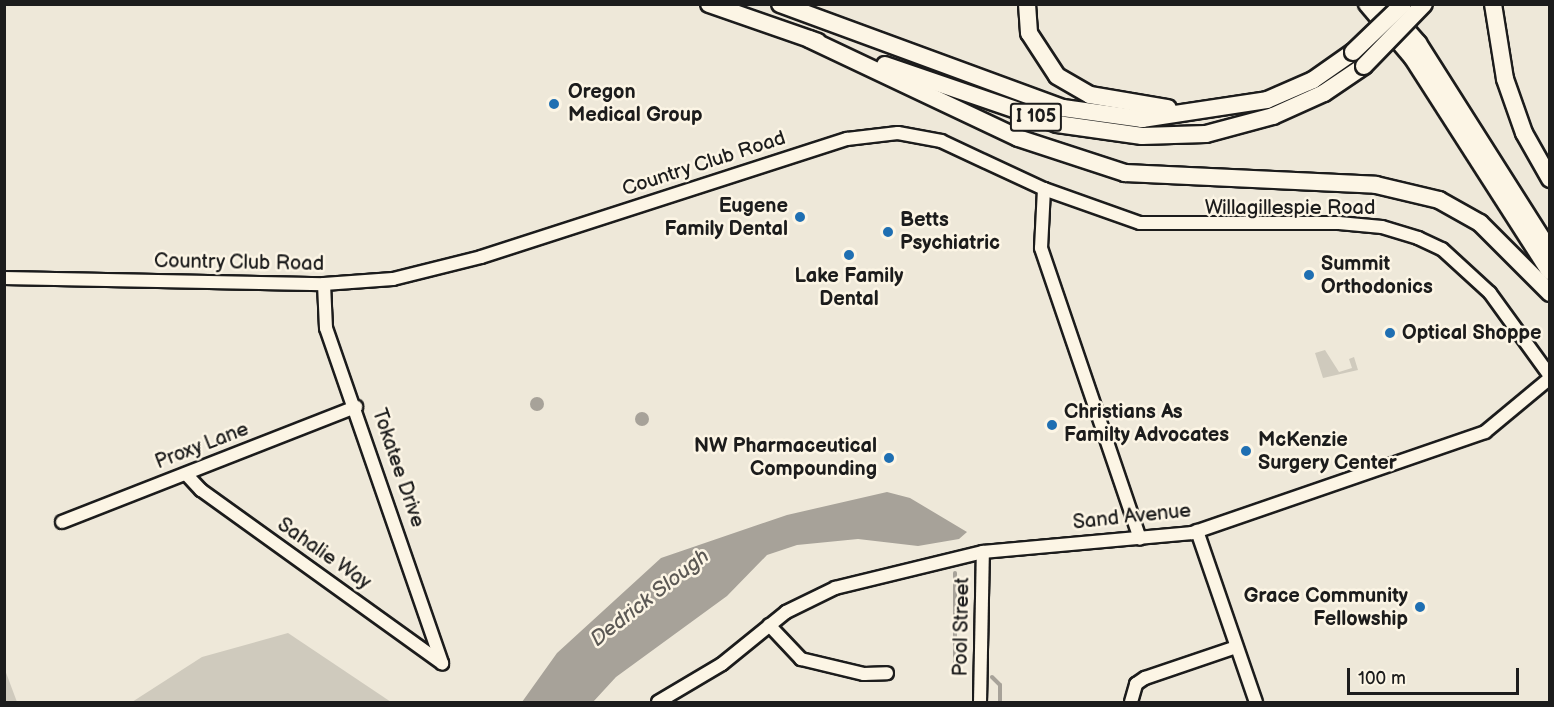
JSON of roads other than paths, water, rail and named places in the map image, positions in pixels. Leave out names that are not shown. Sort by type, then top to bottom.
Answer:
[{"type":"highway","name":"I 105","points":[[709,4],[1057,124],[1142,136],[1206,134],[1273,116],[1324,93],[1364,66],[1424,4]]},
{"type":"highway","name":"I 105","points":[[780,4],[1063,108],[1142,119],[1208,112],[1267,100],[1313,80],[1353,52],[1403,4]]},
{"type":"highway","points":[[1027,4],[1029,33],[1041,59],[1074,87],[1138,107],[1208,112]]},
{"type":"highway","points":[[1367,4],[1412,57],[1550,272]]},
{"type":"highway","points":[[1384,4],[1418,44],[1550,251]]},
{"type":"highway","points":[[1493,4],[1505,79],[1524,133],[1550,179]]},
{"type":"highway","points":[[809,39],[1018,138],[1125,172],[1376,186],[1439,200],[1480,223],[1550,293]]},
{"type":"street","name":"Country Club Road","points":[[4,278],[324,284],[442,269],[871,133],[941,141],[1044,189]]},
{"type":"street","name":"Willagillespie Road","points":[[1044,189],[1140,223],[1339,223],[1382,227],[1418,238],[1442,249],[1490,292],[1550,377]]},
{"type":"street","points":[[1044,189],[1041,248],[1140,538]]},
{"type":"street","name":"Tokatee Drive","points":[[324,284],[326,328],[356,407],[442,663]]},
{"type":"street","name":"Sand Avenue","points":[[658,702],[722,664],[769,625],[836,588],[983,552],[1197,531],[1485,432],[1550,377]]},
{"type":"street","name":"Proxy Lane","points":[[62,522],[356,407]]},
{"type":"street","name":"Sahalie Way","points":[[186,474],[201,490],[442,663]]},
{"type":"street","points":[[1197,531],[1256,702]]},
{"type":"street","name":"Pool Street","points":[[980,702],[983,552]]},
{"type":"street","points":[[769,625],[801,659],[864,674],[887,673]]},
{"type":"street","points":[[1131,702],[1136,684],[1145,678],[1236,647]]},
{"type":"water","points":[[534,397],[540,397],[544,404],[540,411],[534,411],[530,407],[530,401]]},
{"type":"water","points":[[639,412],[645,412],[649,419],[645,426],[639,426],[635,422],[635,416]]},
{"type":"water","points":[[887,492],[910,498],[967,532],[959,539],[918,546],[858,539],[797,545],[767,555],[727,596],[616,677],[593,702],[522,702],[557,653],[661,558],[787,515]]},
{"type":"waterway","name":"Dedrick Slough","points":[[955,573],[955,667]]},
{"type":"waterway","name":"Dedrick Slough","points":[[992,677],[1000,685],[1000,702]]},
{"type":"place","name":"Oregon Medical Group","points":[[554,104]]},
{"type":"place","name":"Eugene Family Dental","points":[[800,217]]},
{"type":"place","name":"Betts Psychiatric","points":[[888,232]]},
{"type":"place","name":"Lake Family Dental","points":[[849,255]]},
{"type":"place","name":"Summit Orthodonics","points":[[1309,275]]},
{"type":"place","name":"Optical Shoppe","points":[[1390,333]]},
{"type":"place","name":"Christians As Familty Advocates","points":[[1052,425]]},
{"type":"place","name":"McKenzie Surgery Center","points":[[1246,451]]},
{"type":"place","name":"NW Pharmaceutical Compounding","points":[[889,458]]},
{"type":"place","name":"Grace Community Fellowship","points":[[1420,607]]}]
